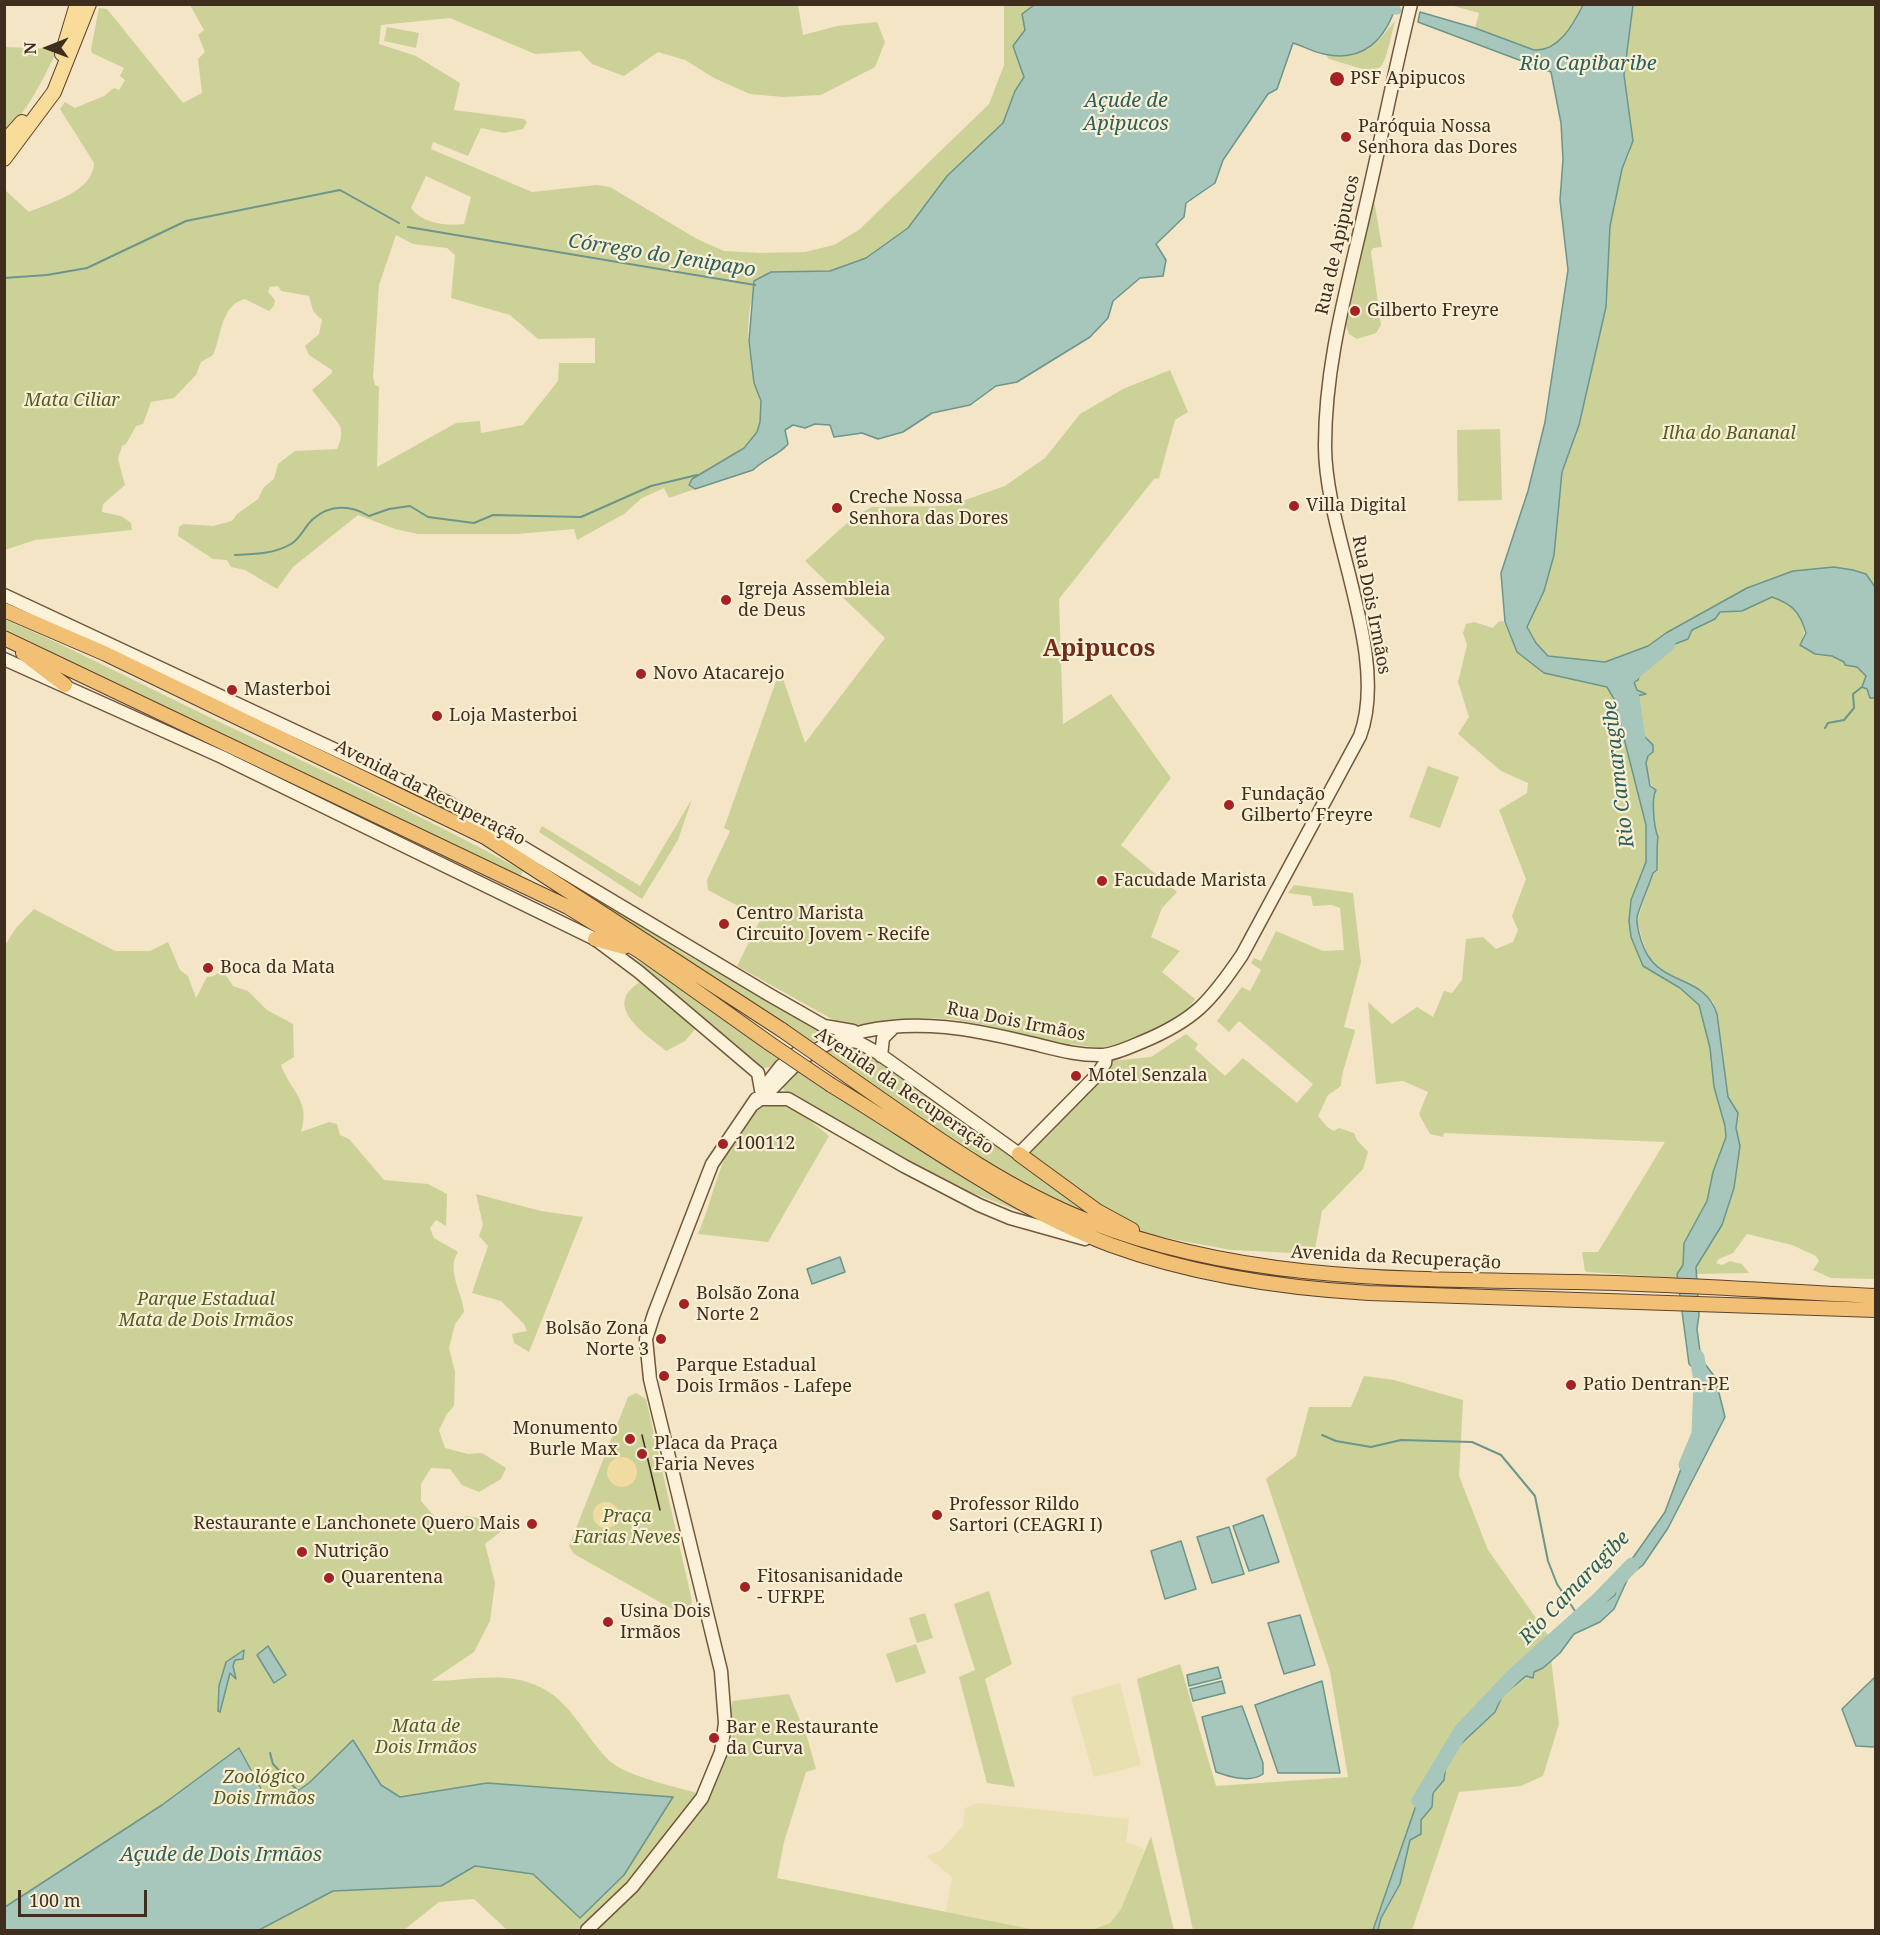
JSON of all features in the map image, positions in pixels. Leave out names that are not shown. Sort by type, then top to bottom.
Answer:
[{"type":"highway","name":"Avenida da Recuperação","points":[[4,610],[106,654],[485,837],[782,1030],[952,1148],[1084,1219],[1160,1245],[1247,1264],[1356,1277],[1711,1288],[1875,1296]]},
{"type":"highway","points":[[76,628],[106,654],[145,662]]},
{"type":"highway","points":[[4,638],[65,685]]},
{"type":"highway","name":"Avenida da Recuperação","points":[[4,638],[568,907],[641,952],[831,1085],[953,1162],[1021,1202],[1111,1245],[1176,1264],[1301,1289],[1875,1310]]},
{"type":"highway","points":[[595,939],[641,952]]},
{"type":"highway","points":[[1018,1154],[1097,1211],[1160,1245]]},
{"type":"main road","points":[[4,142],[47,89],[63,51],[77,4]]},
{"type":"main road","points":[[4,159],[54,92],[88,4]]},
{"type":"main road","name":"Rua de Apipucos","points":[[1332,354],[1411,4]]},
{"type":"main road","name":"Rua Dois Irmãos","points":[[587,1930],[632,1887],[702,1798],[721,1752],[725,1723],[721,1671],[652,1388],[646,1339],[712,1164],[759,1098],[777,1077],[786,1060],[823,1040],[859,1031],[895,1026],[954,1027],[1064,1052],[1106,1055],[1164,1033],[1191,1018],[1219,989],[1242,955],[1365,722],[1368,695],[1365,656],[1326,473],[1326,416],[1332,354]]},
{"type":"main road","name":"Avenida da Recuperação","points":[[4,594],[447,802],[521,844],[657,930],[824,1026]]},
{"type":"main road","points":[[4,659],[225,759],[595,939],[639,972],[757,1072],[761,1078],[759,1098],[788,1099]]},
{"type":"main road","points":[[823,1040],[829,1034],[824,1026]]},
{"type":"main road","name":"Rua Dois Irmãos","points":[[824,1026],[859,1031]]},
{"type":"main road","points":[[882,1056],[883,1038],[895,1026]]},
{"type":"main road","name":"Rua Dois Irmãos","points":[[777,1077],[802,1059],[859,1031]]},
{"type":"main road","name":"Avenida da Recuperação","points":[[838,1040],[858,1042],[882,1056],[1018,1154]]},
{"type":"main road","points":[[1018,1154],[1096,1076],[1105,1063],[1106,1055]]},
{"type":"main road","points":[[757,1072],[777,1077]]},
{"type":"main road","name":"Avenida da Recuperação","points":[[777,1077],[780,1092],[788,1099],[904,1167],[979,1205],[1042,1229],[1111,1245]]},
{"type":"shaded area","points":[[1120,1683],[1141,1765],[1094,1777],[1071,1697]]},
{"type":"shaded area","points":[[978,1803],[1129,1819],[1126,1842],[1145,1849],[1121,1909],[1110,1923],[1091,1930],[1036,1930],[946,1912],[952,1877],[926,1856],[940,1851],[963,1826],[965,1808]]},
{"type":"green space","name":"Mata Ciliar","points":[[190,5],[798,5],[803,35],[837,26],[877,22],[885,42],[875,67],[821,95],[783,97],[750,94],[714,78],[685,60],[658,52],[624,76],[592,64],[580,51],[535,54],[450,18],[381,25],[379,44],[416,56],[460,83],[454,110],[524,119],[527,122],[523,129],[504,133],[481,128],[468,156],[433,142],[431,149],[532,192],[597,185],[610,187],[697,239],[724,251],[805,252],[834,245],[860,229],[989,104],[1004,65],[1004,5],[1034,5],[1025,30],[1013,46],[1024,77],[1015,91],[1003,123],[947,176],[908,228],[866,258],[830,271],[771,272],[759,289],[750,307],[748,337],[757,382],[760,423],[751,440],[743,447],[697,477],[689,485],[695,489],[669,498],[664,488],[642,498],[624,514],[577,540],[574,529],[517,534],[418,534],[395,529],[358,515],[293,567],[277,589],[245,570],[231,567],[227,560],[213,559],[178,536],[179,527],[183,524],[213,526],[232,521],[237,514],[258,499],[264,487],[274,479],[278,464],[295,451],[337,449],[341,433],[339,424],[312,390],[332,373],[332,370],[309,355],[305,346],[319,334],[322,320],[313,311],[309,296],[281,291],[278,286],[270,287],[268,292],[275,300],[274,306],[269,311],[245,299],[231,307],[226,314],[213,355],[201,362],[196,375],[174,398],[151,402],[143,424],[136,426],[126,444],[122,446],[118,459],[125,485],[103,504],[102,512],[121,516],[131,523],[132,530],[35,540],[5,550],[4,189],[29,212],[79,189],[92,173],[94,163],[60,109],[65,102],[75,108],[104,96],[114,88],[119,90],[125,80],[120,76],[124,68],[92,53],[99,8],[107,9],[183,103],[202,93],[198,59],[205,52],[198,35],[204,30]],"holes":[[[426,176],[471,197],[464,224],[450,225],[428,221],[411,208]],[[396,235],[413,244],[447,248],[455,255],[451,298],[510,315],[538,339],[595,338],[595,363],[559,363],[558,381],[523,425],[481,433],[480,421],[456,423],[377,467],[379,387],[375,385],[373,377],[379,285]]]},
{"type":"green space","points":[[1450,5],[1583,5],[1564,36],[1550,47],[1534,50],[1475,28],[1479,13]]},
{"type":"green space","name":"Ilha do Bananal","points":[[1633,5],[1875,5],[1875,587],[1866,574],[1853,570],[1693,617],[1648,646],[1605,662],[1548,656],[1536,643],[1527,626],[1544,591],[1554,555],[1562,472],[1579,425],[1606,307],[1610,226],[1622,169],[1629,155],[1632,129],[1624,75]]},
{"type":"green space","points":[[1395,21],[1387,54],[1378,68],[1362,69],[1329,59],[1326,55],[1355,54],[1379,40]]},
{"type":"green space","points":[[387,27],[419,33],[416,48],[384,41]]},
{"type":"green space","points":[[5,47],[58,49],[34,94],[5,135]]},
{"type":"green space","points":[[1374,200],[1382,247],[1373,248],[1371,252],[1381,325],[1376,333],[1357,339],[1349,334],[1346,325]]},
{"type":"green space","points":[[1170,370],[1188,412],[1175,420],[1159,478],[1154,479],[1059,599],[1063,724],[1111,694],[1171,778],[1121,845],[1177,892],[1162,908],[1151,937],[1180,951],[1162,972],[1195,999],[1186,1012],[1131,1042],[1099,1048],[1035,1039],[985,1025],[950,1019],[923,1018],[846,1027],[737,966],[761,918],[708,890],[707,880],[730,831],[724,828],[780,670],[805,743],[885,638],[805,561],[855,516],[872,507],[948,506],[1005,486],[1045,458],[1080,414],[1123,389]]},
{"type":"green space","points":[[1500,429],[1502,500],[1458,501],[1457,430]]},
{"type":"green space","points":[[1772,597],[1789,605],[1799,614],[1804,628],[1802,647],[1815,655],[1832,656],[1844,662],[1845,665],[1857,667],[1866,676],[1865,687],[1875,698],[1875,1279],[1831,1278],[1813,1270],[1819,1261],[1816,1256],[1792,1245],[1747,1234],[1733,1253],[1719,1259],[1716,1263],[1722,1265],[1730,1261],[1742,1264],[1749,1273],[1696,1274],[1698,1261],[1722,1225],[1734,1188],[1740,1146],[1736,1128],[1738,1113],[1728,1097],[1717,1014],[1713,1002],[1693,986],[1653,965],[1647,955],[1637,921],[1653,873],[1657,870],[1658,837],[1654,820],[1653,791],[1646,766],[1648,756],[1652,754],[1650,742],[1632,719],[1637,696],[1646,694],[1637,690],[1634,682],[1638,680],[1643,663],[1650,655],[1657,657],[1662,649],[1687,639],[1692,630],[1715,619],[1720,612],[1742,611]]},
{"type":"green space","points":[[4,619],[407,810],[523,871],[520,877],[264,757],[5,629]]},
{"type":"green space","points":[[1503,621],[1517,652],[1544,673],[1607,687],[1614,699],[1646,825],[1646,862],[1631,900],[1631,937],[1643,966],[1680,988],[1699,1005],[1710,1048],[1714,1087],[1726,1137],[1713,1172],[1707,1201],[1684,1243],[1683,1265],[1678,1278],[1588,1272],[1585,1271],[1582,1252],[1598,1252],[1665,1142],[1444,1133],[1443,1137],[1430,1134],[1419,1114],[1428,1092],[1403,1081],[1376,1084],[1368,1002],[1392,1024],[1417,1007],[1433,1017],[1444,991],[1452,993],[1462,980],[1466,939],[1483,937],[1496,949],[1513,942],[1518,930],[1512,916],[1526,879],[1499,810],[1527,793],[1528,783],[1501,771],[1458,734],[1469,717],[1458,682],[1467,645],[1463,633],[1466,624],[1474,622],[1493,628],[1498,622]]},
{"type":"green space","points":[[182,681],[454,811],[522,847],[685,954],[824,1031],[812,1044],[406,795]]},
{"type":"green space","points":[[1428,766],[1459,777],[1440,828],[1409,817]]},
{"type":"green space","points":[[692,799],[678,840],[642,899],[539,832],[542,826],[640,886]]},
{"type":"green space","points":[[1294,885],[1353,893],[1361,962],[1344,1027],[1355,1030],[1341,1086],[1328,1095],[1318,1116],[1327,1127],[1334,1131],[1339,1128],[1354,1133],[1368,1152],[1363,1169],[1322,1211],[1314,1254],[1231,1250],[1145,1234],[1105,1210],[1025,1153],[1110,1061],[1151,1057],[1186,1034],[1198,1044],[1195,1049],[1225,1076],[1243,1058],[1297,1103],[1313,1084],[1239,1021],[1229,1032],[1217,1021],[1242,987],[1250,991],[1261,970],[1251,963],[1254,958],[1261,961],[1276,931],[1323,951],[1344,950],[1340,908],[1332,905],[1313,906],[1311,896],[1288,893]]},
{"type":"green space","name":"Parque Estadual Mata de Dois Irmãos","points":[[34,909],[115,951],[150,951],[168,942],[180,970],[188,976],[196,998],[207,977],[214,976],[222,970],[233,986],[248,991],[267,1010],[293,1024],[294,1057],[281,1065],[302,1104],[304,1112],[301,1132],[329,1122],[337,1124],[340,1135],[349,1139],[384,1180],[428,1184],[447,1194],[446,1226],[436,1220],[430,1228],[434,1238],[458,1252],[454,1274],[464,1312],[455,1324],[449,1348],[455,1372],[454,1406],[439,1430],[445,1448],[468,1454],[482,1453],[506,1468],[501,1479],[479,1492],[462,1485],[450,1469],[431,1468],[421,1484],[421,1501],[440,1523],[449,1524],[467,1516],[497,1521],[504,1529],[485,1544],[495,1583],[490,1621],[474,1652],[431,1681],[500,1678],[514,1679],[540,1687],[570,1711],[602,1753],[618,1767],[652,1781],[697,1793],[624,1885],[577,1930],[507,1930],[474,1899],[439,1902],[404,1930],[5,1930],[4,947],[16,928]],"holes":[[[475,1866],[624,1875],[580,1917],[533,1874]]]},
{"type":"green space","points":[[623,952],[656,971],[780,1057],[777,1063],[762,1068]]},
{"type":"green space","points":[[641,981],[696,1028],[685,1041],[666,1051],[630,1019],[624,1002],[628,992]]},
{"type":"green space","points":[[841,1040],[870,1053],[1091,1213],[1077,1210],[955,1145],[821,1050]]},
{"type":"green space","points":[[795,1069],[980,1189],[1042,1220],[944,1182],[788,1096],[782,1086]]},
{"type":"green space","points":[[789,1103],[829,1136],[768,1242],[698,1234],[722,1165],[738,1131],[749,1117],[762,1107]]},
{"type":"green space","points":[[476,1194],[541,1211],[583,1217],[529,1352],[514,1343],[512,1334],[527,1331],[524,1324],[501,1301],[472,1293],[488,1246],[479,1236],[483,1225]]},
{"type":"green space","points":[[1364,1376],[1394,1380],[1463,1400],[1459,1476],[1488,1550],[1548,1635],[1559,1724],[1543,1776],[1521,1786],[1459,1792],[1412,1930],[1193,1930],[1137,1679],[1180,1664],[1216,1786],[1348,1777],[1330,1671],[1266,1479],[1296,1456],[1309,1407],[1351,1407]]},
{"type":"green space","name":"Praça Farias Neves","points":[[636,1393],[646,1399],[692,1601],[691,1607],[684,1613],[674,1610],[574,1554],[569,1546],[628,1397]]},
{"type":"green space","points":[[989,1591],[1012,1664],[985,1679],[1015,1787],[987,1783],[959,1677],[975,1670],[954,1604]]},
{"type":"green space","points":[[925,1613],[933,1638],[917,1643],[909,1618]]},
{"type":"green space","points":[[916,1644],[926,1673],[896,1683],[886,1654]]},
{"type":"green space","points":[[789,1694],[807,1737],[816,1769],[806,1772],[784,1842],[777,1878],[1036,1930],[587,1930],[626,1893],[700,1813],[726,1759],[732,1701]]},
{"type":"green space","points":[[1151,1836],[1174,1930],[1091,1930],[1110,1923],[1121,1909]]},
{"type":"sand","points":[[622,1457],[633,1461],[637,1472],[633,1483],[622,1487],[611,1483],[607,1472],[611,1461]]},
{"type":"sand","points":[[606,1502],[615,1506],[619,1515],[615,1524],[606,1528],[597,1524],[593,1515],[597,1506]]},
{"type":"water","name":"Açude de Apipucos","points":[[1034,5],[1396,5],[1392,17],[1379,38],[1371,46],[1361,51],[1338,56],[1320,53],[1293,43],[1277,89],[1268,94],[1223,160],[1215,183],[1186,203],[1184,217],[1156,244],[1166,260],[1163,276],[1140,278],[1113,301],[1108,318],[1090,337],[1017,382],[996,386],[970,405],[932,413],[903,432],[878,439],[862,433],[834,437],[830,425],[815,424],[805,428],[793,425],[785,430],[788,444],[753,470],[695,489],[689,485],[692,479],[744,448],[757,432],[761,401],[754,383],[749,341],[754,281],[771,272],[830,271],[866,258],[908,228],[947,176],[1003,123],[1015,91],[1024,77],[1013,46],[1025,30],[1022,14]]},
{"type":"water","points":[[1583,5],[1633,5],[1624,75],[1633,141],[1622,169],[1610,226],[1606,307],[1579,425],[1562,472],[1554,555],[1544,591],[1527,627],[1536,643],[1548,656],[1605,662],[1648,646],[1666,633],[1747,588],[1793,571],[1834,567],[1853,570],[1866,574],[1875,587],[1875,698],[1870,698],[1867,689],[1862,687],[1866,676],[1857,667],[1845,665],[1844,662],[1832,656],[1815,654],[1800,645],[1806,633],[1801,620],[1790,606],[1772,597],[1742,611],[1720,612],[1715,619],[1692,630],[1688,639],[1662,649],[1658,659],[1656,655],[1650,655],[1647,663],[1643,663],[1638,680],[1634,682],[1637,690],[1646,694],[1637,696],[1632,719],[1653,745],[1653,752],[1648,756],[1646,763],[1650,786],[1656,790],[1654,813],[1658,837],[1657,870],[1653,873],[1637,917],[1641,940],[1648,955],[1657,966],[1701,991],[1710,1000],[1717,1014],[1728,1097],[1738,1113],[1736,1128],[1740,1146],[1734,1188],[1722,1225],[1696,1267],[1699,1315],[1697,1329],[1701,1359],[1715,1377],[1725,1417],[1668,1528],[1643,1565],[1629,1576],[1614,1609],[1600,1622],[1574,1634],[1560,1653],[1543,1668],[1534,1672],[1533,1678],[1526,1676],[1508,1691],[1506,1688],[1495,1712],[1447,1757],[1444,1780],[1433,1793],[1432,1807],[1421,1820],[1421,1834],[1410,1840],[1400,1884],[1381,1918],[1378,1930],[1373,1930],[1421,1791],[1424,1786],[1437,1782],[1443,1753],[1450,1744],[1458,1740],[1509,1677],[1532,1663],[1554,1641],[1615,1595],[1618,1579],[1665,1512],[1685,1458],[1702,1434],[1706,1381],[1689,1364],[1677,1274],[1683,1265],[1684,1243],[1707,1201],[1713,1172],[1726,1137],[1714,1087],[1710,1048],[1699,1005],[1680,988],[1643,966],[1631,937],[1629,921],[1631,900],[1646,862],[1646,825],[1614,699],[1607,687],[1544,673],[1517,652],[1505,622],[1501,573],[1528,491],[1545,422],[1568,270],[1560,200],[1563,159],[1561,123],[1551,72],[1418,22],[1420,12],[1475,28],[1534,50],[1550,47],[1564,36]]},
{"type":"water","points":[[840,1257],[845,1272],[812,1284],[807,1269]]},
{"type":"water","points":[[1263,1515],[1279,1562],[1249,1571],[1233,1526]]},
{"type":"water","points":[[1229,1527],[1244,1574],[1212,1583],[1197,1537]]},
{"type":"water","points":[[1181,1541],[1196,1589],[1165,1599],[1151,1551]]},
{"type":"water","points":[[1300,1615],[1315,1665],[1284,1674],[1268,1623]]},
{"type":"water","points":[[268,1646],[286,1675],[274,1683],[257,1655]]},
{"type":"water","points":[[244,1650],[243,1659],[235,1660],[233,1666],[236,1679],[230,1673],[220,1712],[218,1711],[219,1686],[226,1662]]},
{"type":"water","points":[[1218,1667],[1221,1678],[1189,1686],[1187,1675]]},
{"type":"water","points":[[1875,1677],[1875,1747],[1856,1746],[1842,1709]]},
{"type":"water","points":[[1222,1681],[1225,1693],[1193,1701],[1190,1689]]},
{"type":"water","points":[[1322,1681],[1340,1773],[1278,1773],[1255,1705]]},
{"type":"water","points":[[1242,1706],[1263,1763],[1263,1774],[1246,1779],[1216,1772],[1202,1717]]},
{"type":"water","name":"Açude de Dois Irmãos","points":[[353,1740],[381,1785],[400,1797],[487,1783],[673,1797],[624,1875],[580,1918],[533,1874],[475,1866],[441,1886],[333,1891],[259,1930],[5,1930],[5,1907],[162,1805],[239,1748],[264,1794],[289,1797],[309,1783]]},
{"type":"waterway","name":"Córrego do Jenipapo","points":[[4,278],[47,275],[87,268],[186,221],[340,190],[399,223]]},
{"type":"waterway","name":"Córrego do Jenipapo","points":[[408,227],[755,285]]},
{"type":"waterway","points":[[235,555],[264,553],[291,544],[313,519],[333,509],[348,508],[369,516],[389,509],[410,506],[428,517],[474,523],[493,515],[581,517],[651,486],[697,475]]},
{"type":"waterway","name":"Rio Capibaribe","points":[[1627,678],[1668,644]]},
{"type":"waterway","points":[[1825,728],[1828,723],[1844,720],[1854,708],[1853,694],[1862,687]]},
{"type":"waterway","name":"Rio Camaragibe","points":[[1632,698],[1639,746]]},
{"type":"waterway","name":"Rio Camaragibe","points":[[1686,1465],[1699,1434],[1701,1381],[1697,1357]]},
{"type":"waterway","points":[[1322,1435],[1336,1441],[1371,1447],[1401,1440],[1472,1442],[1501,1455],[1535,1496],[1548,1561],[1557,1584],[1579,1617]]},
{"type":"waterway","name":"Rio Camaragibe","points":[[1419,1801],[1461,1731],[1514,1675],[1599,1599],[1632,1565]]},
{"type":"waterway","points":[[270,1753],[273,1764],[298,1791]]},
{"type":"tram line","points":[[642,1435],[660,1510]]},
{"type":"place","name":"PSF Apipucos","points":[[1337,79]]},
{"type":"place","name":"Paróquia Nossa Senhora das Dores","points":[[1346,137]]},
{"type":"place","name":"Gilberto Freyre","points":[[1355,311]]},
{"type":"place","name":"Villa Digital","points":[[1294,506]]},
{"type":"place","name":"Creche Nossa Senhora das Dores","points":[[837,508]]},
{"type":"place","name":"Igreja Assembleia de Deus","points":[[726,600]]},
{"type":"place","name":"Novo Atacarejo","points":[[641,674]]},
{"type":"place","name":"Masterboi","points":[[232,690]]},
{"type":"place","name":"Loja Masterboi","points":[[437,716]]},
{"type":"place","name":"Fundação Gilberto Freyre","points":[[1229,805]]},
{"type":"place","name":"Facudade Marista","points":[[1102,881]]},
{"type":"place","name":"Centro Marista Circuito Jovem - Recife","points":[[724,924]]},
{"type":"place","name":"Boca da Mata","points":[[208,968]]},
{"type":"place","name":"Motel Senzala","points":[[1076,1076]]},
{"type":"place","name":"100112","points":[[723,1144]]},
{"type":"place","name":"Bolsão Zona Norte 2","points":[[684,1304]]},
{"type":"place","name":"Bolsão Zona Norte 3","points":[[661,1339]]},
{"type":"place","name":"Parque Estadual Dois Irmãos - Lafepe","points":[[664,1376]]},
{"type":"place","name":"Patio Dentran-PE","points":[[1571,1385]]},
{"type":"place","name":"Monumento Burle Max","points":[[630,1439]]},
{"type":"place","name":"Placa da Praça Faria Neves","points":[[642,1454]]},
{"type":"place","name":"Professor Rildo Sartori (CEAGRI I)","points":[[937,1515]]},
{"type":"place","name":"Restaurante e Lanchonete Quero Mais","points":[[532,1524]]},
{"type":"place","name":"Nutrição","points":[[302,1552]]},
{"type":"place","name":"Quarentena","points":[[329,1578]]},
{"type":"place","name":"Fitosanisanidade - UFRPE","points":[[745,1587]]},
{"type":"place","name":"Usina Dois Irmãos","points":[[608,1622]]},
{"type":"place","name":"Bar e Restaurante da Curva","points":[[714,1738]]},
{"type":"district","name":"Apipucos","points":[[1099,649]]},
{"type":"park label","name":"Mata de Dois Irmãos","points":[[426,1737]]},
{"type":"park label","name":"Zoológico Dois Irmãos","points":[[264,1788]]}]
